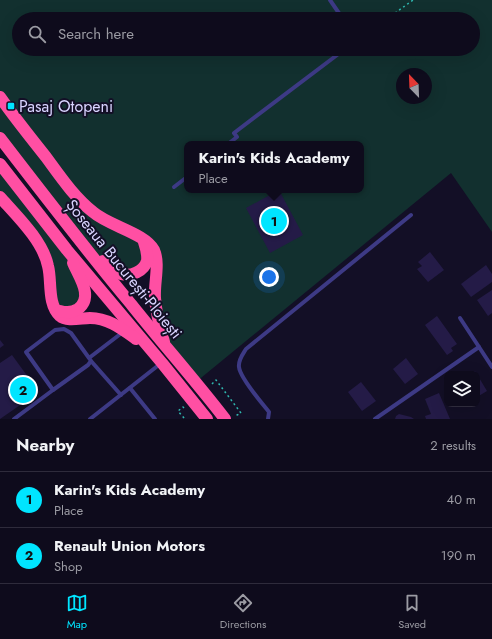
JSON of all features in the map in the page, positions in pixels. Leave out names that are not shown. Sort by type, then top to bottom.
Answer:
[{"type":"highway","points":[[0,97],[62,179],[86,207],[106,222],[140,236],[150,243],[156,262],[156,302],[164,344]]},
{"type":"highway","name":"Șoseaua București-Ploiești","points":[[0,138],[131,305],[229,416]]},
{"type":"highway","name":"Șoseaua București-Ploiești","points":[[0,164],[67,250],[150,348],[207,419]]},
{"type":"highway","points":[[0,197],[44,252],[48,264],[52,297],[55,308],[60,315],[63,318],[91,318],[104,320],[150,348]]},
{"type":"highway","points":[[79,240],[111,269],[120,274],[130,275],[140,270],[147,260],[147,249],[140,236]]},
{"type":"highway","points":[[55,308],[64,312],[74,311],[83,304],[85,299],[86,293],[67,250]]},
{"type":"lane","points":[[330,0],[338,12]]},
{"type":"lane","points":[[232,141],[237,137],[234,133],[336,56]]},
{"type":"lane","points":[[174,187],[184,179]]},
{"type":"lane","points":[[268,419],[268,412],[242,376],[238,366],[246,349],[411,215]]},
{"type":"lane","points":[[460,318],[492,367]]},
{"type":"lane","points":[[53,390],[26,354],[27,351],[55,330],[64,329],[71,333],[90,359],[121,395]]},
{"type":"lane","points":[[14,419],[88,365],[90,359],[124,331]]},
{"type":"lane","points":[[374,419],[479,348]]},
{"type":"lane","points":[[90,419],[162,363]]},
{"type":"lane","points":[[130,388],[155,419]]},
{"type":"path","points":[[397,12],[413,0]]},
{"type":"path","points":[[211,384],[216,380],[241,412],[236,417],[229,416]]},
{"type":"path","points":[[185,419],[178,411],[183,407],[188,413]]},
{"type":"green space","points":[[0,0],[492,0],[492,232],[451,173],[196,382],[164,343],[155,286],[147,249],[135,273],[104,262],[0,138]]},
{"type":"green space","points":[[0,164],[67,250],[83,304],[59,311],[48,264],[0,197]]},
{"type":"building","points":[[274,193],[281,193],[303,235],[270,253],[246,208]]},
{"type":"building","points":[[430,252],[444,270],[428,282],[417,269],[422,266],[418,262]]},
{"type":"building","points":[[486,265],[492,274],[492,282],[471,297],[461,284]]},
{"type":"building","points":[[492,290],[492,313],[488,316],[477,300]]},
{"type":"building","points":[[437,316],[457,344],[451,348],[453,351],[447,355],[425,325]]},
{"type":"building","points":[[0,340],[4,345],[0,348]]},
{"type":"building","points":[[12,355],[39,392],[0,419],[0,363]]},
{"type":"building","points":[[406,358],[418,374],[405,384],[393,369]]},
{"type":"building","points":[[480,379],[487,391],[480,395]]},
{"type":"building","points":[[361,382],[376,401],[362,411],[348,392]]},
{"type":"building","points":[[439,393],[450,419],[426,419],[425,416],[431,414],[425,399]]},
{"type":"building","points":[[399,414],[411,417],[414,419],[395,419]]},
{"type":"place","name":"Pasaj Otopeni","points":[[11,106]]},
{"type":"place","name":"Karin's Kids Academy","points":[[274,221]]},
{"type":"place","name":"Renault Union Motors","points":[[23,390]]}]
